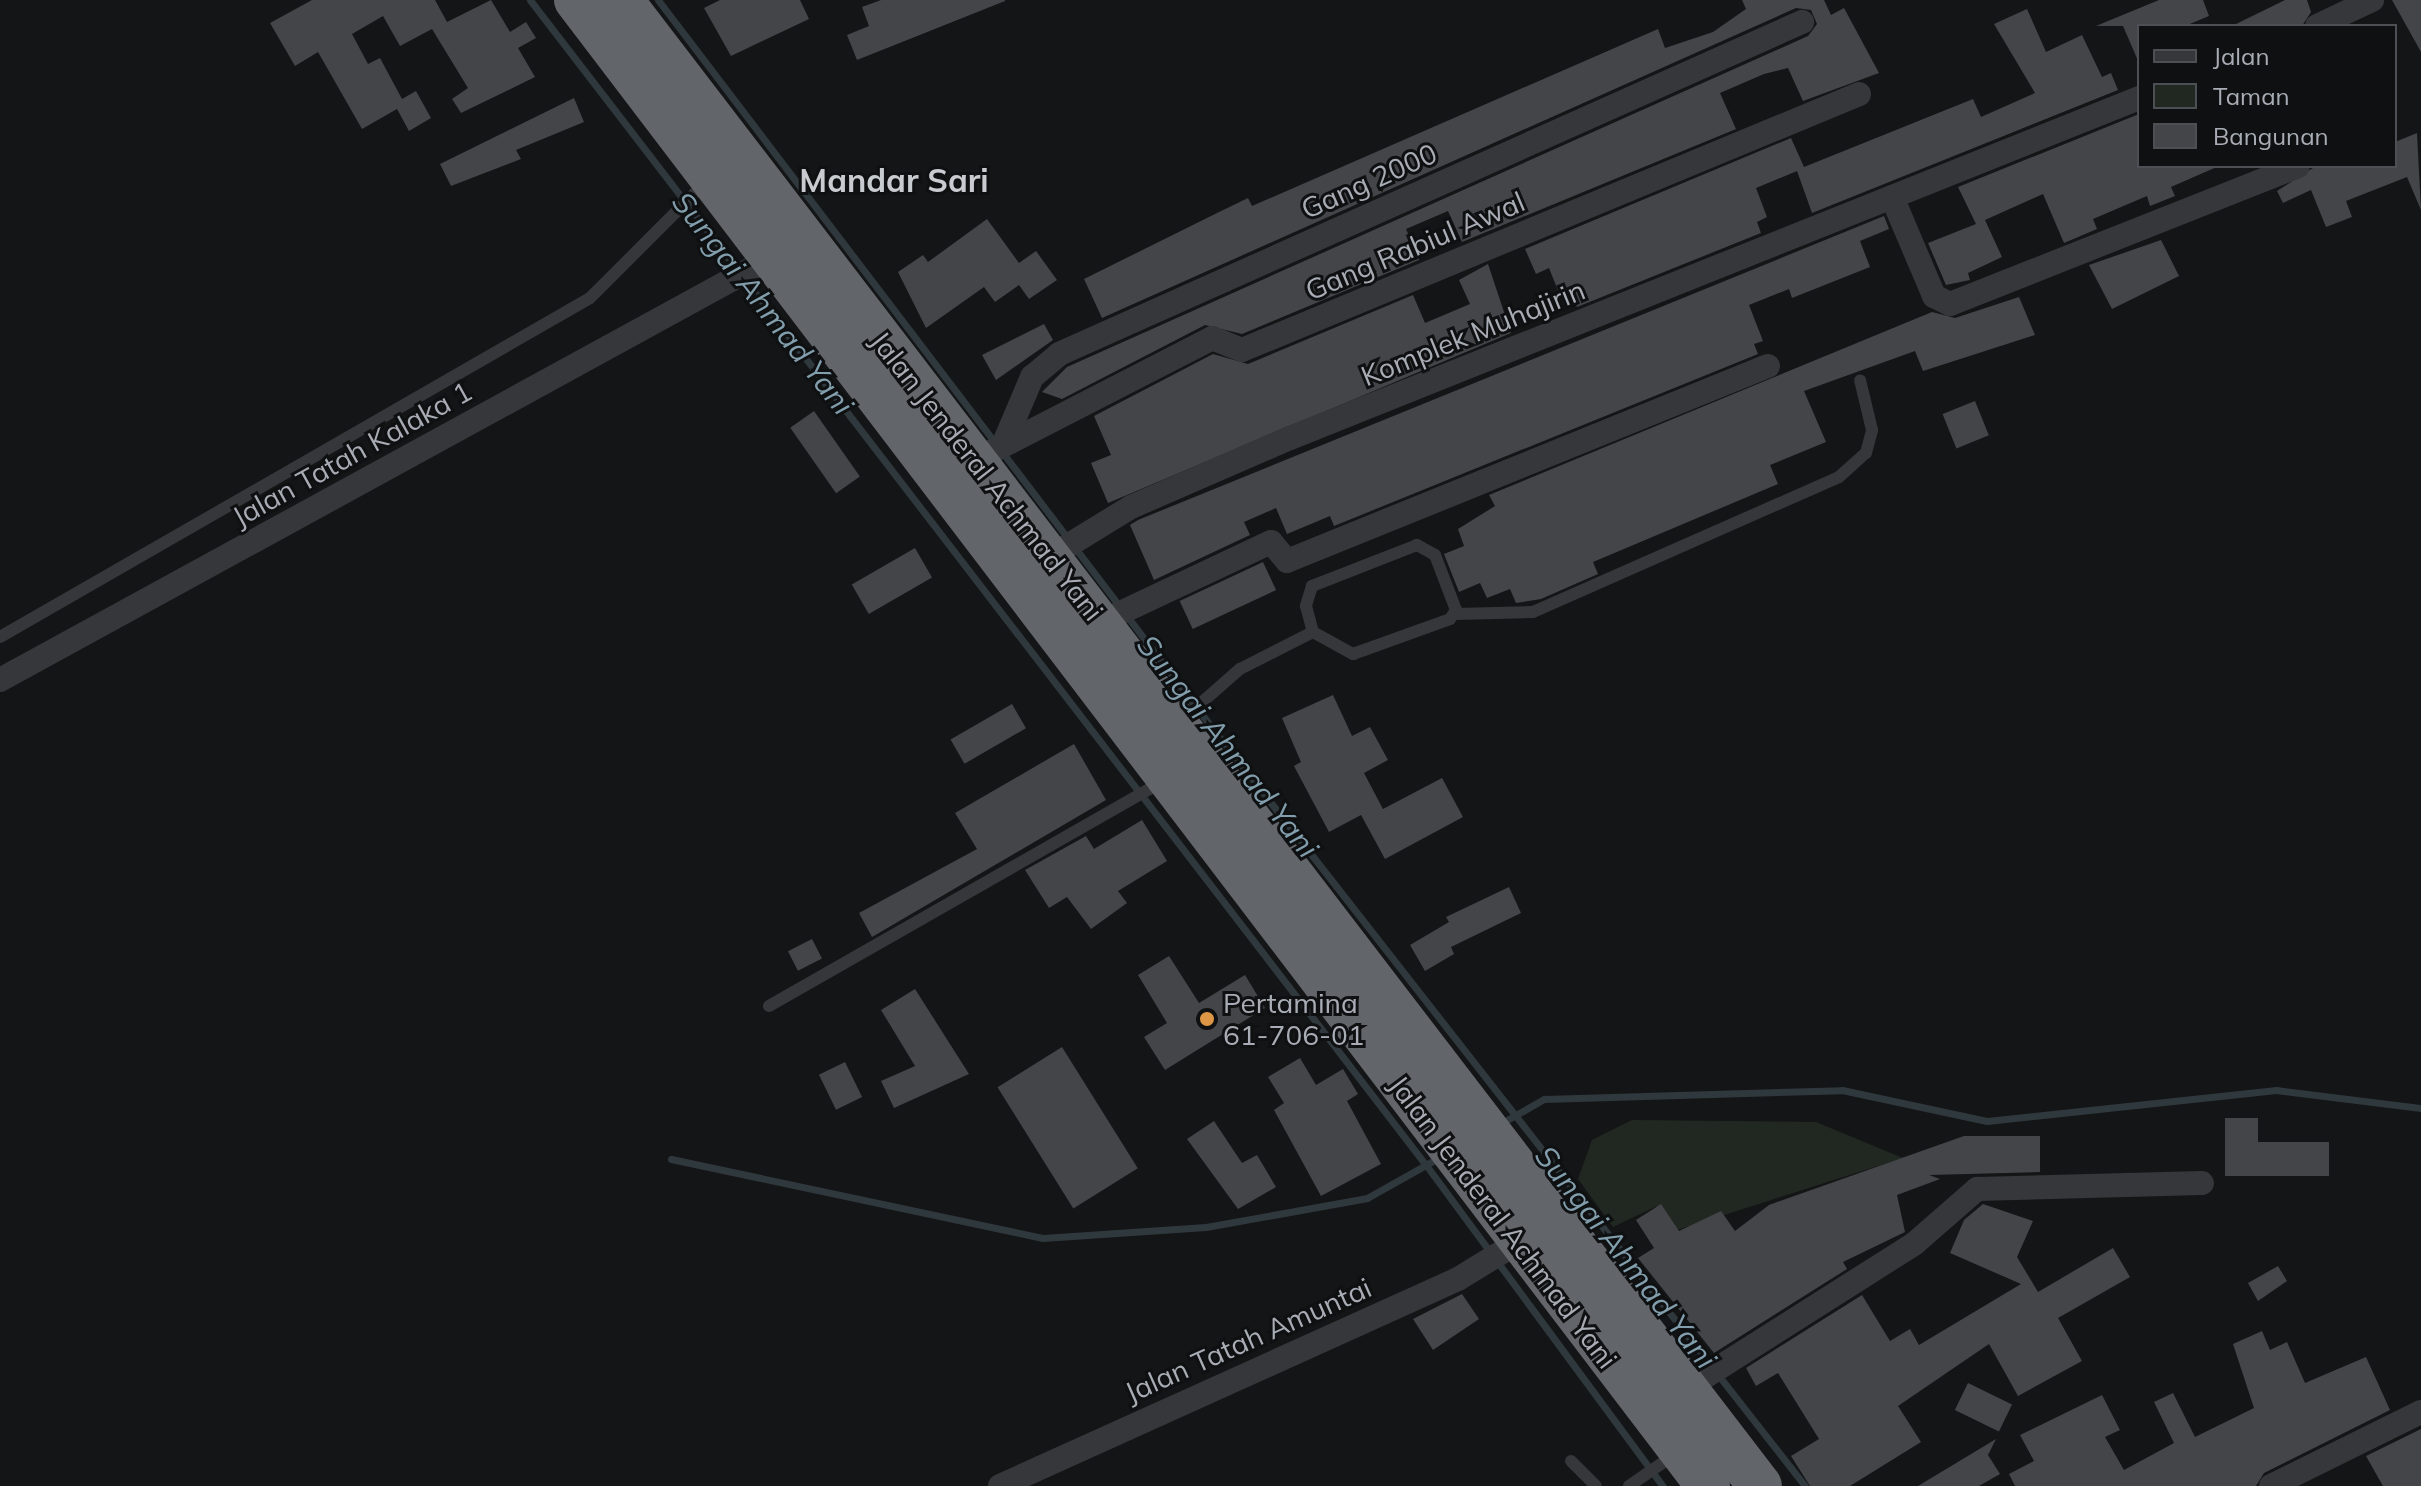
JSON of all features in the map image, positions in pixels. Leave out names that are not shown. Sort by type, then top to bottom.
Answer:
[{"type":"highway","name":"Jalan Jenderal Achmad Yani","points":[[576,0],[703,186],[751,269],[888,380],[989,452],[1065,547],[1185,717],[1423,1084],[1486,1168],[1703,1376],[1760,1486]]},
{"type":"highway","name":"Jalan Jenderal Achmad Yani","points":[[621,0],[888,380],[1158,783],[1423,1084]]},
{"type":"highway","name":"Jalan Jenderal Achmad Yani","points":[[1486,1168],[1501,1252],[1671,1458],[1708,1486]]},
{"type":"street","points":[[2321,24],[2372,0]]},
{"type":"street","name":"Gang 2000","points":[[989,452],[1032,377],[1059,354],[1802,22]]},
{"type":"street","name":"Gang Rabiul Awal","points":[[989,452],[1212,338],[1242,350],[1859,94]]},
{"type":"street","name":"Komplek Muhajirin","points":[[1065,547],[1131,507],[1290,438],[2137,99]]},
{"type":"street","points":[[1892,197],[1934,296],[1950,304],[2293,168]]},
{"type":"street","name":"Jalan Tatah Kalaka 1","points":[[0,680],[751,269]]},
{"type":"street","points":[[1115,615],[1271,542],[1287,561],[1768,366]]},
{"type":"street","points":[[1703,1376],[1914,1244],[1977,1189],[2202,1183]]},
{"type":"street","name":"Jalan Tatah Amuntai","points":[[1000,1486],[1501,1252]]},
{"type":"street","points":[[2271,1486],[2421,1412]]},
{"type":"lane","points":[[0,637],[590,298],[703,186]]},
{"type":"lane","points":[[1455,614],[1435,555],[1417,545],[1312,586],[1306,606],[1313,632],[1353,654],[1455,614],[1533,612],[1839,477],[1866,453],[1872,430],[1860,380]]},
{"type":"lane","points":[[1185,717],[1240,669],[1313,632]]},
{"type":"lane","points":[[769,1006],[1158,783]]},
{"type":"lane","points":[[1634,1482],[1671,1458]]},
{"type":"lane","points":[[1571,1461],[1596,1486]]},
{"type":"green space","points":[[1632,1120],[1816,1122],[1903,1158],[1677,1230],[1657,1206],[1613,1227],[1578,1179],[1592,1140]]},
{"type":"building","points":[[312,0],[435,0],[447,22],[491,0],[510,32],[526,22],[536,38],[518,48],[535,77],[461,113],[452,99],[468,88],[432,29],[400,46],[383,16],[352,34],[368,64],[380,58],[402,99],[416,91],[431,118],[409,131],[397,109],[362,129],[318,52],[295,66],[270,23]]},
{"type":"building","points":[[720,0],[800,0],[809,19],[731,56],[704,8]]},
{"type":"building","points":[[881,0],[1005,1],[857,60],[847,35],[869,26],[862,7]]},
{"type":"building","points":[[1742,0],[1824,0],[1831,15],[1844,8],[1879,73],[1803,101],[1788,68],[1764,74],[1720,93],[1736,129],[1462,242],[1448,211],[1406,229],[1419,260],[1242,334],[1205,325],[1062,399],[1042,392],[1067,367],[1808,36],[1817,24],[1811,10],[1796,8],[1102,318],[1084,279],[1248,198],[1252,206],[1658,29],[1665,48],[1713,32],[1746,9]]},
{"type":"building","points":[[2159,0],[2203,0],[2209,16],[2190,24],[2137,24],[2137,58],[2123,26],[2096,26]]},
{"type":"building","points":[[2285,0],[2307,0],[2311,12],[2303,24],[2236,24]]},
{"type":"building","points":[[2392,0],[2421,0],[2421,52]]},
{"type":"building","points":[[2027,9],[2046,52],[2082,35],[2102,77],[2111,73],[2118,90],[1812,213],[1797,171],[1756,188],[1767,217],[1757,222],[1761,233],[1577,307],[1571,294],[1561,298],[1549,268],[1536,274],[1525,249],[1791,138],[1804,167],[1973,99],[1981,117],[2035,93],[1994,24]]},
{"type":"building","points":[[574,98],[584,122],[516,150],[521,159],[451,186],[440,164]]},
{"type":"building","points":[[2137,115],[2137,168],[2214,168],[2171,187],[2175,196],[2150,206],[2147,196],[2093,219],[2097,229],[2064,243],[2043,194],[1985,220],[2002,257],[1968,273],[1970,280],[1946,285],[1928,243],[1976,224],[1958,187]]},
{"type":"building","points":[[2417,133],[2421,210],[2407,177],[2346,201],[2352,217],[2326,227],[2311,190],[2283,203],[2277,191],[2313,168],[2397,168],[2397,141]]},
{"type":"building","points":[[1884,216],[1889,229],[1860,241],[1870,267],[1792,298],[1789,289],[1749,305],[1763,341],[1754,344],[1758,354],[1334,526],[1330,516],[1287,534],[1276,508],[1244,522],[1250,535],[1154,580],[1130,525],[1138,520]]},
{"type":"building","points":[[987,219],[1019,263],[1036,251],[1057,280],[1029,299],[1019,285],[995,302],[984,287],[926,328],[898,272],[923,255],[928,262]]},
{"type":"building","points":[[2161,240],[2179,276],[2112,309],[2089,265]]},
{"type":"building","points":[[1488,264],[1511,333],[1108,503],[1091,463],[1111,455],[1094,416],[1213,354],[1248,364],[1413,295],[1425,323],[1470,304],[1459,280]]},
{"type":"building","points":[[2019,297],[2035,335],[1923,371],[1915,351],[1804,391],[1826,442],[1770,465],[1778,484],[1593,562],[1598,574],[1541,599],[1516,603],[1510,589],[1487,598],[1480,583],[1459,592],[1444,554],[1464,546],[1458,529],[1495,506],[1489,495],[1932,312],[1955,318]]},
{"type":"building","points":[[1044,324],[1053,340],[996,380],[982,355]]},
{"type":"building","points":[[1975,401],[1989,435],[1956,448],[1943,414]]},
{"type":"building","points":[[814,411],[860,477],[836,493],[790,428]]},
{"type":"building","points":[[915,548],[932,577],[869,614],[852,584]]},
{"type":"building","points":[[1263,562],[1276,590],[1193,629],[1180,601]]},
{"type":"building","points":[[1333,695],[1352,736],[1370,727],[1388,760],[1364,773],[1383,809],[1442,778],[1463,817],[1385,859],[1361,815],[1329,832],[1294,766],[1301,762],[1282,718]]},
{"type":"building","points":[[1012,704],[1026,728],[965,764],[951,740]]},
{"type":"building","points":[[1074,744],[1106,800],[872,937],[859,913],[977,849],[955,813]]},
{"type":"building","points":[[1142,820],[1167,861],[1118,891],[1127,903],[1091,929],[1067,897],[1049,908],[1025,870],[1086,836],[1094,849]]},
{"type":"building","points":[[1509,887],[1521,913],[1451,947],[1454,954],[1425,971],[1410,945],[1449,922],[1446,917]]},
{"type":"building","points":[[812,939],[822,959],[798,971],[788,951]]},
{"type":"building","points":[[1169,956],[1199,1003],[1245,975],[1265,1008],[1165,1070],[1144,1037],[1167,1023],[1138,975]]},
{"type":"building","points":[[915,989],[969,1074],[894,1108],[881,1081],[915,1066],[881,1010]]},
{"type":"building","points":[[1062,1047],[1138,1168],[1073,1209],[998,1087]]},
{"type":"building","points":[[1300,1058],[1316,1085],[1343,1069],[1358,1094],[1347,1101],[1381,1164],[1321,1196],[1274,1110],[1284,1103],[1268,1077]]},
{"type":"building","points":[[845,1062],[862,1097],[836,1110],[819,1075]]},
{"type":"building","points":[[2225,1118],[2258,1118],[2258,1142],[2329,1142],[2329,1176],[2225,1176]]},
{"type":"building","points":[[1214,1121],[1242,1163],[1257,1155],[1276,1187],[1238,1209],[1187,1139]]},
{"type":"building","points":[[1964,1136],[2040,1136],[2040,1172],[1929,1175],[1940,1179],[1897,1195],[1905,1232],[1843,1262],[1847,1269],[1714,1353],[1638,1258],[1654,1248],[1636,1220],[1661,1204],[1679,1231],[1721,1211],[1735,1231],[1769,1205]]},
{"type":"building","points":[[1983,1204],[2033,1221],[2017,1257],[2038,1292],[2113,1248],[2130,1277],[2058,1318],[2082,1361],[2018,1396],[1989,1344],[1898,1406],[1921,1442],[1850,1486],[1810,1486],[1791,1456],[1819,1439],[1778,1373],[1756,1386],[1746,1368],[1862,1295],[1890,1341],[1910,1329],[1919,1345],[2021,1284],[1950,1253],[1964,1220]]},
{"type":"building","points":[[2278,1266],[2287,1281],[2258,1301],[2248,1283]]},
{"type":"building","points":[[1462,1294],[1479,1319],[1433,1350],[1413,1319]]},
{"type":"building","points":[[2262,1331],[2270,1350],[2287,1342],[2305,1383],[2366,1357],[2390,1410],[2264,1473],[2256,1486],[2015,1486],[2009,1474],[2034,1461],[2020,1435],[2102,1395],[2120,1430],[2105,1437],[2124,1470],[2174,1443],[2154,1402],[2173,1393],[2195,1437],[2254,1408],[2233,1344]]},
{"type":"building","points":[[1968,1383],[2012,1404],[1999,1431],[1955,1410]]},
{"type":"building","points":[[2421,1429],[2421,1486],[2383,1486],[2366,1456]]},
{"type":"building","points":[[1996,1439],[1988,1455],[2000,1474],[1979,1486],[1918,1486]]},
{"type":"waterway","name":"Sungai Ahmad Yani","points":[[530,0],[1426,1165],[1663,1486]]},
{"type":"waterway","name":"Sungai Ahmad Yani","points":[[658,0],[1203,716],[1805,1486]]},
{"type":"waterway","points":[[1500,1124],[1544,1099],[1842,1090],[1987,1121],[2276,1090],[2421,1108]]},
{"type":"waterway","points":[[671,1159],[1043,1238],[1206,1227],[1367,1198],[1440,1157]]},
{"type":"place","name":"Pertamina 61-706-01","points":[[1207,1019]]},
{"type":"district","name":"Mandar Sari","points":[[894,180]]}]
